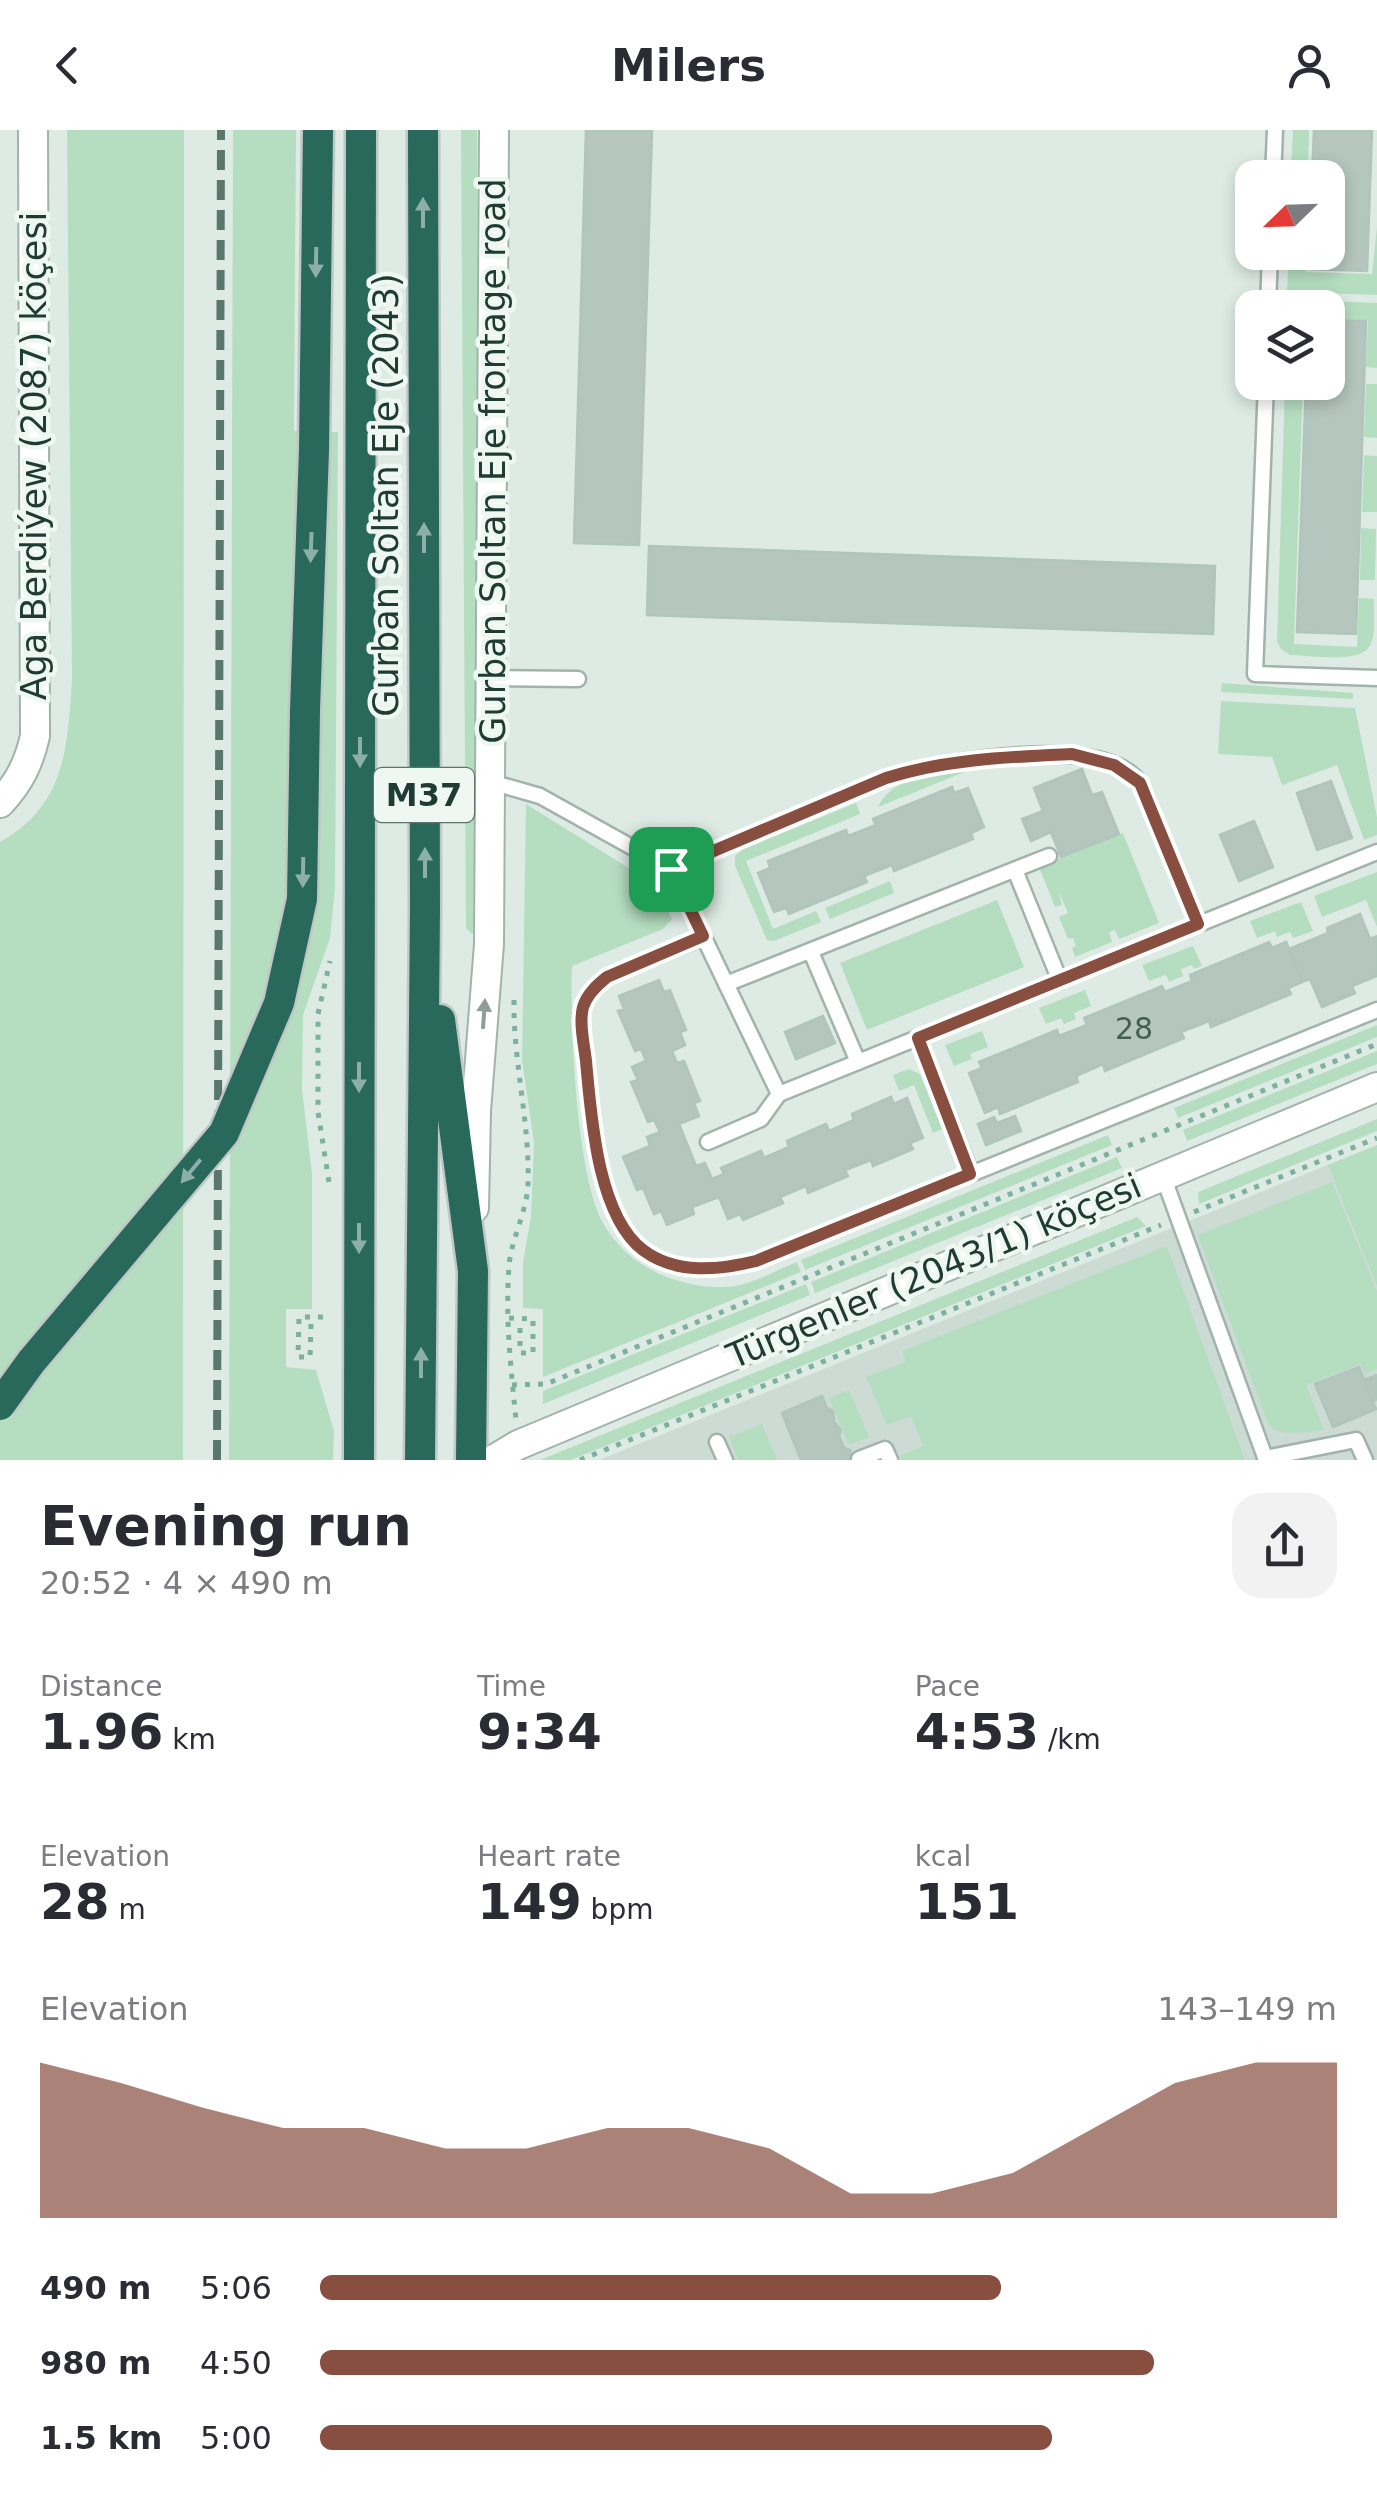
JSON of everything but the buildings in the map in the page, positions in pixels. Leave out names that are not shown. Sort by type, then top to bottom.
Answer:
[{"type":"highway","points":[[0,1405],[31,1362],[224,1133],[279,1003],[302,899],[318,130]]},
{"type":"highway","name":"Gurban Soltan Eje (2043)","points":[[358,1460],[361,130]]},
{"type":"highway","name":"Gurban Soltan Eje (2043)","points":[[420,1460],[425,908],[422,130]]},
{"type":"highway","points":[[425,908],[473,1271],[472,1460]]},
{"type":"street","name":"Aga Berdiýew (2087) köçesi","points":[[0,803],[30,760],[36,700],[33,130]]},
{"type":"street","name":"Gurban Soltan Eje frontage road","points":[[473,1271],[476,1111],[489,944],[492,782],[494,130]]},
{"type":"street","name":"Türgenler (2043/1) köçesi","points":[[493,1460],[536,1437],[1377,1088]]},
{"type":"lane","points":[[1274,160],[1275,130]]},
{"type":"lane","points":[[1265,400],[1255,674],[1377,678]]},
{"type":"lane","points":[[492,678],[578,678]]},
{"type":"lane","points":[[671,869],[886,778],[919,768],[966,759],[1072,754],[1114,765],[1140,783],[1198,924]]},
{"type":"lane","points":[[492,782],[540,796],[671,869],[779,1094]]},
{"type":"lane","points":[[708,1142],[761,1119],[779,1094],[1377,852]]},
{"type":"lane","points":[[726,984],[1049,856]]},
{"type":"lane","points":[[1015,870],[1060,981]]},
{"type":"lane","points":[[703,936],[607,977],[596,986],[582,1012],[596,1146],[619,1219],[643,1250],[702,1270],[756,1261],[1377,1010]]},
{"type":"lane","points":[[811,952],[858,1062]]},
{"type":"lane","points":[[918,1038],[970,1174]]},
{"type":"lane","points":[[1163,1176],[1265,1459],[1356,1440],[1364,1460]]},
{"type":"lane","points":[[717,1442],[724,1460]]},
{"type":"lane","points":[[859,1459],[885,1449],[890,1460]]},
{"type":"path","points":[[514,982],[514,1041],[528,1126],[528,1189],[509,1263],[514,1402]]},
{"type":"path","points":[[512,1384],[546,1384],[1377,1044]]},
{"type":"path","points":[[580,1460],[1377,1138]]},
{"type":"path","points":[[311,1324],[310,1357],[298,1357],[300,1317],[335,1317]]},
{"type":"path","points":[[508,1318],[534,1319],[533,1353],[520,1353],[520,1326]]},
{"type":"shaded area","points":[[1377,1145],[1377,1460],[599,1460]]},
{"type":"green space","points":[[67,130],[184,130],[183,1460],[0,1460],[0,842],[38,811],[59,773],[72,681]]},
{"type":"green space","points":[[233,130],[296,130],[294,431],[338,432],[335,888],[330,938],[303,1015],[302,1089],[312,1174],[312,1309],[286,1309],[286,1367],[316,1370],[334,1431],[333,1460],[229,1460]]},
{"type":"green space","points":[[461,130],[477,130],[478,928],[472,934],[466,928]]},
{"type":"green space","points":[[1293,130],[1309,130],[1308,160],[1292,160]]},
{"type":"green space","points":[[1377,227],[1377,295],[1345,294],[1345,290],[1287,290],[1288,270],[1372,274]]},
{"type":"green space","points":[[1345,302],[1377,303],[1377,368],[1366,367],[1368,320],[1345,319]]},
{"type":"green space","points":[[1366,384],[1377,384],[1377,438],[1364,437]]},
{"type":"green space","points":[[1284,400],[1302,400],[1294,644],[1357,647],[1359,598],[1374,599],[1374,630],[1369,647],[1355,655],[1290,655],[1277,642]]},
{"type":"green space","points":[[1364,455],[1377,456],[1377,512],[1362,512]]},
{"type":"green space","points":[[1361,528],[1376,529],[1375,580],[1360,580]]},
{"type":"green space","points":[[1222,683],[1353,693],[1353,699],[1221,692]]},
{"type":"green space","points":[[1221,701],[1355,708],[1377,817],[1377,835],[1364,840],[1337,765],[1282,785],[1272,757],[1218,754]]},
{"type":"green space","points":[[967,771],[878,807],[893,789],[916,777]]},
{"type":"green space","points":[[856,803],[860,814],[746,861],[773,929],[816,911],[821,922],[774,941],[767,940],[735,866],[735,856],[743,849]]},
{"type":"green space","points":[[526,804],[654,886],[672,919],[663,929],[572,966],[572,1024],[581,1135],[586,1170],[603,1223],[616,1242],[642,1264],[689,1284],[740,1285],[797,1262],[801,1272],[543,1377],[543,1309],[523,1308],[523,1262],[531,1216],[534,1143],[522,1060]]},
{"type":"green space","points":[[1123,833],[1159,923],[1119,939],[1115,930],[1109,932],[1112,942],[1075,957],[1073,938],[1068,939],[1059,917],[1068,913],[1059,892],[1062,905],[1055,907],[1039,867]]},
{"type":"green space","points":[[1377,872],[1377,927],[1366,900],[1322,917],[1314,896]]},
{"type":"green space","points":[[890,881],[894,893],[830,919],[825,908]]},
{"type":"green space","points":[[997,900],[1024,967],[867,1030],[840,963]]},
{"type":"green space","points":[[1301,902],[1313,931],[1293,938],[1290,932],[1277,937],[1275,931],[1257,938],[1250,921]]},
{"type":"green space","points":[[1193,946],[1202,966],[1181,969],[1183,976],[1169,982],[1166,975],[1149,981],[1142,965]]},
{"type":"green space","points":[[1085,990],[1091,1006],[1074,1013],[1076,1019],[1064,1024],[1061,1018],[1046,1024],[1039,1008]]},
{"type":"green space","points":[[1377,1025],[1377,1037],[1178,1118],[1174,1108]]},
{"type":"green space","points":[[982,1031],[988,1047],[954,1066],[945,1045]]},
{"type":"green space","points":[[1377,1051],[1377,1064],[1187,1141],[1183,1130]]},
{"type":"green space","points":[[909,1069],[920,1074],[942,1129],[933,1133],[914,1085],[899,1091],[893,1075]]},
{"type":"green space","points":[[1377,1119],[1377,1131],[1199,1204],[1198,1192]]},
{"type":"green space","points":[[1108,1135],[1112,1145],[805,1270],[801,1260]]},
{"type":"green space","points":[[1377,1145],[1377,1286],[1328,1165]]},
{"type":"green space","points":[[1117,1157],[1122,1168],[815,1293],[811,1282]]},
{"type":"green space","points":[[1332,1182],[1377,1291],[1377,1369],[1365,1374],[1361,1364],[1306,1385],[1324,1430],[1280,1431],[1268,1424],[1198,1235]]},
{"type":"green space","points":[[1137,1217],[1146,1226],[571,1460],[540,1460]]},
{"type":"green space","points":[[1167,1246],[1245,1460],[902,1460],[900,1456],[923,1446],[911,1416],[887,1425],[866,1377],[906,1362],[902,1351]]},
{"type":"green space","points":[[806,1284],[810,1295],[543,1404],[543,1391]]},
{"type":"green space","points":[[849,1390],[869,1437],[849,1445],[829,1398]]},
{"type":"green space","points":[[762,1424],[777,1460],[738,1460],[729,1437]]},
{"type":"railway","points":[[217,1460],[221,130]]},
{"type":"route","points":[[1072,754],[1114,765],[1140,783],[1198,924],[918,1038],[970,1174],[756,1261],[702,1270],[657,1258],[643,1250],[619,1219],[596,1146],[582,1025],[585,1002],[607,977],[703,936],[671,869],[886,778],[919,768],[966,759],[1072,754]]}]
